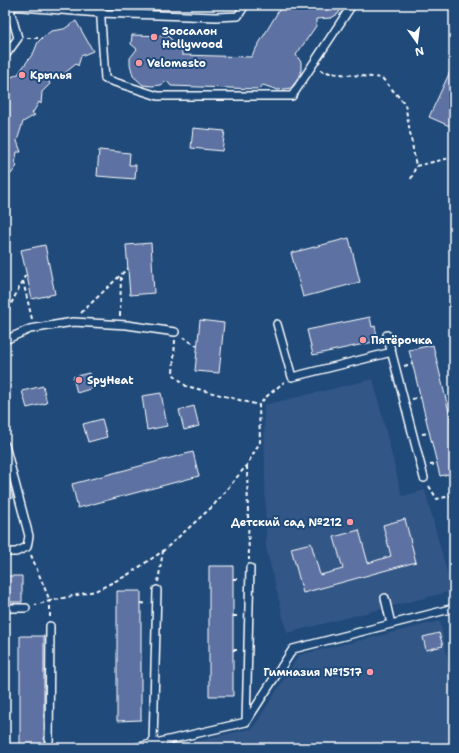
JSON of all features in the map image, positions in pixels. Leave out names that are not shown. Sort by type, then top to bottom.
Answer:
[{"type":"lane","points":[[5,56],[18,38],[8,6],[100,9],[216,17],[238,16],[246,5]]},
{"type":"lane","points":[[100,9],[105,79],[158,96],[292,96],[352,5]]},
{"type":"lane","points":[[5,340],[30,329],[73,322],[120,325],[175,332]]},
{"type":"lane","points":[[277,324],[292,377],[392,352]]},
{"type":"lane","points":[[387,335],[424,478]]},
{"type":"lane","points":[[5,445],[29,536],[27,546],[16,552],[5,552]]},
{"type":"lane","points":[[246,722],[250,568]]},
{"type":"lane","points":[[153,743],[156,590]]},
{"type":"lane","points":[[385,598],[391,624]]},
{"type":"lane","points":[[5,608],[26,608]]},
{"type":"lane","points":[[134,748],[246,722],[293,649],[454,608]]},
{"type":"lane","points":[[49,748],[50,626]]},
{"type":"path","points":[[18,38],[42,38]]},
{"type":"path","points":[[311,67],[330,73],[382,78],[405,104],[416,166],[411,179]]},
{"type":"path","points":[[416,166],[454,156]]},
{"type":"path","points":[[73,322],[128,268]]},
{"type":"path","points":[[5,316],[26,274]]},
{"type":"path","points":[[120,325],[121,275]]},
{"type":"path","points":[[23,281],[34,328]]},
{"type":"path","points":[[198,346],[175,332],[173,374],[186,386],[259,405]]},
{"type":"path","points":[[26,608],[95,591],[126,576],[163,551],[213,506],[247,465],[260,442],[259,405],[266,397],[292,377]]},
{"type":"path","points":[[247,465],[250,568]]},
{"type":"path","points":[[424,478],[437,499],[454,495]]},
{"type":"path","points":[[27,546],[50,601],[50,626]]},
{"type":"path","points":[[156,590],[163,551]]},
{"type":"shaded area","name":"Детский сад №212","points":[[373,379],[402,496],[425,490],[452,591],[287,633],[266,548],[264,405]]},
{"type":"shaded area","name":"Гимназия №1517","points":[[440,621],[454,689],[454,748],[167,748],[253,728],[299,655]]},
{"type":"building","points":[[282,5],[343,5],[338,14],[331,18],[316,19],[316,26],[296,55],[301,62],[301,71],[299,78],[291,88],[278,90],[263,85],[258,89],[171,86],[167,81],[161,85],[152,86],[143,85],[133,76],[130,58],[137,49],[131,44],[132,35],[168,36],[182,50],[182,55],[251,57]]},
{"type":"building","points":[[76,21],[93,51],[81,56],[78,66],[76,64],[66,72],[68,74],[53,76],[49,82],[50,84],[42,92],[41,104],[39,102],[32,114],[35,115],[23,122],[17,141],[21,152],[17,152],[15,164],[17,166],[11,174],[5,176],[5,80],[18,74],[42,38],[51,31],[64,29]]},
{"type":"building","points":[[454,63],[454,122],[452,127],[429,117]]},
{"type":"building","points":[[193,128],[225,131],[222,151],[191,148]]},
{"type":"building","points":[[99,150],[130,153],[129,165],[136,165],[135,179],[97,176]]},
{"type":"building","points":[[349,238],[360,282],[303,297],[291,253]]},
{"type":"building","points":[[151,243],[154,293],[130,295],[126,245]]},
{"type":"building","points":[[45,245],[55,294],[32,299],[21,250]]},
{"type":"building","points":[[370,317],[372,327],[375,326],[378,341],[313,355],[307,330]]},
{"type":"building","points":[[200,320],[224,323],[219,373],[195,371]]},
{"type":"building","points":[[433,345],[454,433],[454,473],[440,476],[409,350]]},
{"type":"building","points":[[89,373],[93,388],[77,393],[73,377]]},
{"type":"building","points":[[43,386],[47,403],[27,408],[22,391]]},
{"type":"building","points":[[161,393],[167,426],[147,430],[142,396]]},
{"type":"building","points":[[194,406],[199,426],[184,430],[179,410]]},
{"type":"building","points":[[102,419],[107,437],[88,442],[83,424]]},
{"type":"building","points":[[193,452],[199,476],[78,508],[72,484]]},
{"type":"building","points":[[5,466],[13,498],[5,500]]},
{"type":"building","points":[[405,519],[416,562],[303,593],[291,548],[311,543],[320,575],[343,569],[334,537],[359,530],[368,563],[391,556],[383,525]]},
{"type":"building","points":[[209,566],[233,566],[233,696],[209,696]]},
{"type":"building","points":[[5,576],[22,576],[22,602],[5,602]]},
{"type":"building","points":[[117,591],[141,591],[141,720],[117,721]]},
{"type":"building","points":[[439,633],[443,646],[426,650],[423,637]]},
{"type":"building","points":[[20,636],[44,636],[44,748],[20,748]]},
{"type":"place","name":"Зоосалон Hollywood","points":[[154,37]]},
{"type":"place","name":"Velomesto","points":[[139,63]]},
{"type":"place","name":"Крылья","points":[[22,75]]},
{"type":"place","name":"Пятёрочка","points":[[363,340]]},
{"type":"place","name":"SpyHeat","points":[[79,380]]},
{"type":"place","name":"Детский сад №212","points":[[350,522]]},
{"type":"place","name":"Гимназия №1517","points":[[370,672]]}]
